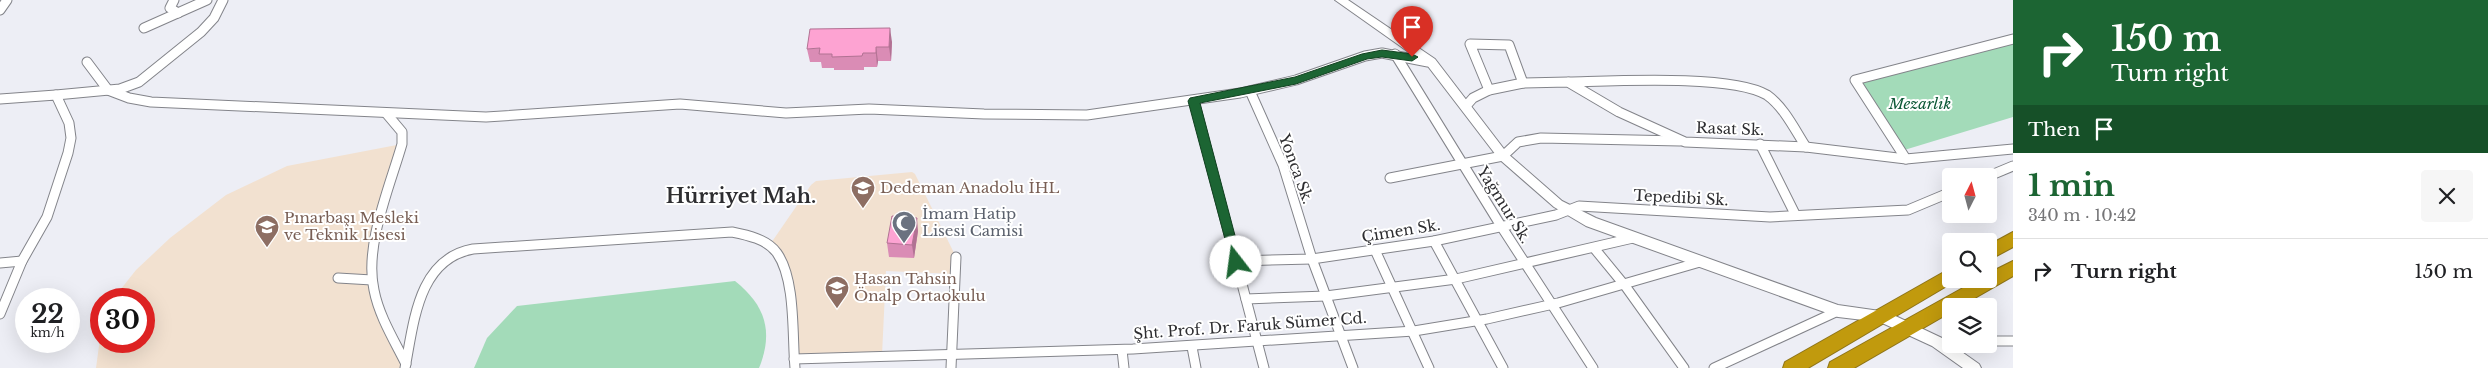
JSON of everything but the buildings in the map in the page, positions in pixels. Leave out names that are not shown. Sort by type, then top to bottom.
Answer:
[{"type":"highway","points":[[1997,248],[2013,239]]},
{"type":"highway","points":[[1837,368],[2013,268]]},
{"type":"highway","points":[[1792,368],[1942,280]]},
{"type":"street","points":[[0,10],[7,0]]},
{"type":"street","points":[[174,0],[170,8],[178,13]]},
{"type":"street","points":[[144,28],[207,0]]},
{"type":"street","points":[[0,99],[108,90],[130,85],[150,75],[202,32],[214,18],[223,0]]},
{"type":"street","points":[[1340,0],[1431,62],[1503,156],[1531,182],[1567,209],[1591,222],[1633,238],[1838,311],[1882,316],[1942,341]]},
{"type":"street","points":[[1906,159],[1855,80],[2013,39]]},
{"type":"street","points":[[1489,90],[1470,44],[1509,45],[1523,83]]},
{"type":"street","points":[[87,62],[108,90],[129,98],[151,102],[486,118],[680,104],[786,113],[869,109],[1001,115],[1087,115],[1194,101],[1250,91],[1305,77],[1366,56],[1382,53],[1396,54],[1431,62]]},
{"type":"street","name":"Yağmur Sk.","points":[[1396,54],[1524,263],[1554,305],[1593,368]]},
{"type":"street","points":[[1466,106],[1473,98],[1489,90],[1523,83],[1635,80],[1748,87],[1772,100],[1806,147]]},
{"type":"street","name":"Rasat Sk.","points":[[1568,82],[1619,112],[1685,142],[1806,147],[1906,159],[2013,149]]},
{"type":"street","name":"Yonca Sk.","points":[[1250,91],[1282,165],[1312,259],[1353,368]]},
{"type":"street","points":[[0,314],[22,261],[47,217],[68,153],[71,138],[68,123],[56,95]]},
{"type":"street","points":[[1194,101],[1264,368]]},
{"type":"street","points":[[386,113],[402,132],[402,144],[379,230],[372,280],[379,304],[406,366]]},
{"type":"street","points":[[1390,178],[1503,156],[1518,142],[1540,138],[1685,142]]},
{"type":"street","points":[[1760,144],[1795,214]]},
{"type":"street","points":[[1998,172],[2013,166]]},
{"type":"street","name":"Tepedibi Sk.","points":[[1567,209],[1579,206],[1770,217],[1795,214],[1908,210],[1942,196]]},
{"type":"street","name":"Çimen Sk.","points":[[1236,262],[1312,259],[1434,241],[1556,215],[1567,209]]},
{"type":"street","points":[[406,366],[428,280],[443,261],[456,253],[473,249],[715,232],[732,232],[758,239],[777,253],[787,280],[794,364]]},
{"type":"street","points":[[1246,299],[1326,296],[1456,279],[1633,238]]},
{"type":"street","points":[[1434,241],[1503,368]]},
{"type":"street","points":[[1594,248],[1626,287],[1684,368]]},
{"type":"street","points":[[1375,250],[1429,368]]},
{"type":"street","points":[[951,368],[956,257]]},
{"type":"street","points":[[0,263],[22,261]]},
{"type":"street","name":"Şht. Prof. Dr. Faruk Sümer Cd.","points":[[794,364],[951,354],[1192,347],[1258,343],[1340,334],[1412,331],[1554,305],[1626,287],[1700,262]]},
{"type":"street","points":[[338,278],[372,280]]},
{"type":"street","points":[[1714,368],[1838,311]]},
{"type":"street","points":[[1997,341],[2013,341]]},
{"type":"street","points":[[1192,347],[1196,368]]},
{"type":"street","points":[[1122,350],[1124,368]]},
{"type":"street","points":[[1957,353],[1974,368]]},
{"type":"shaded area","name":"Pınarbaşı Mesleki ve Teknik Lisesi","points":[[402,144],[379,231],[372,280],[405,368],[96,368],[98,353],[155,353],[155,288],[122,288],[136,270],[170,238],[226,195],[287,166]]},
{"type":"shaded area","points":[[912,172],[915,174],[956,257],[955,274],[886,271],[882,355],[794,359],[787,280],[769,246],[811,185],[816,181]]},
{"type":"green space","name":"Mezarlık","points":[[2013,39],[2013,117],[1901,151],[1855,80]]},
{"type":"green space","points":[[735,281],[754,300],[764,320],[766,342],[759,368],[474,368],[487,338],[517,306]]},
{"type":"place","name":"Dedeman Anadolu İHL","points":[[863,209]]},
{"type":"place","name":"İmam Hatip Lisesi Camisi","points":[[904,244]]},
{"type":"place","name":"Pınarbaşı Mesleki ve Teknik Lisesi","points":[[267,248]]},
{"type":"place","name":"Hasan Tahsin Önalp Ortaokulu","points":[[837,309]]},
{"type":"district","name":"Hürriyet Mah.","points":[[741,196]]},
{"type":"route","points":[[1236,262],[1194,101],[1278,85],[1314,75],[1366,56],[1382,53],[1412,57]]}]
